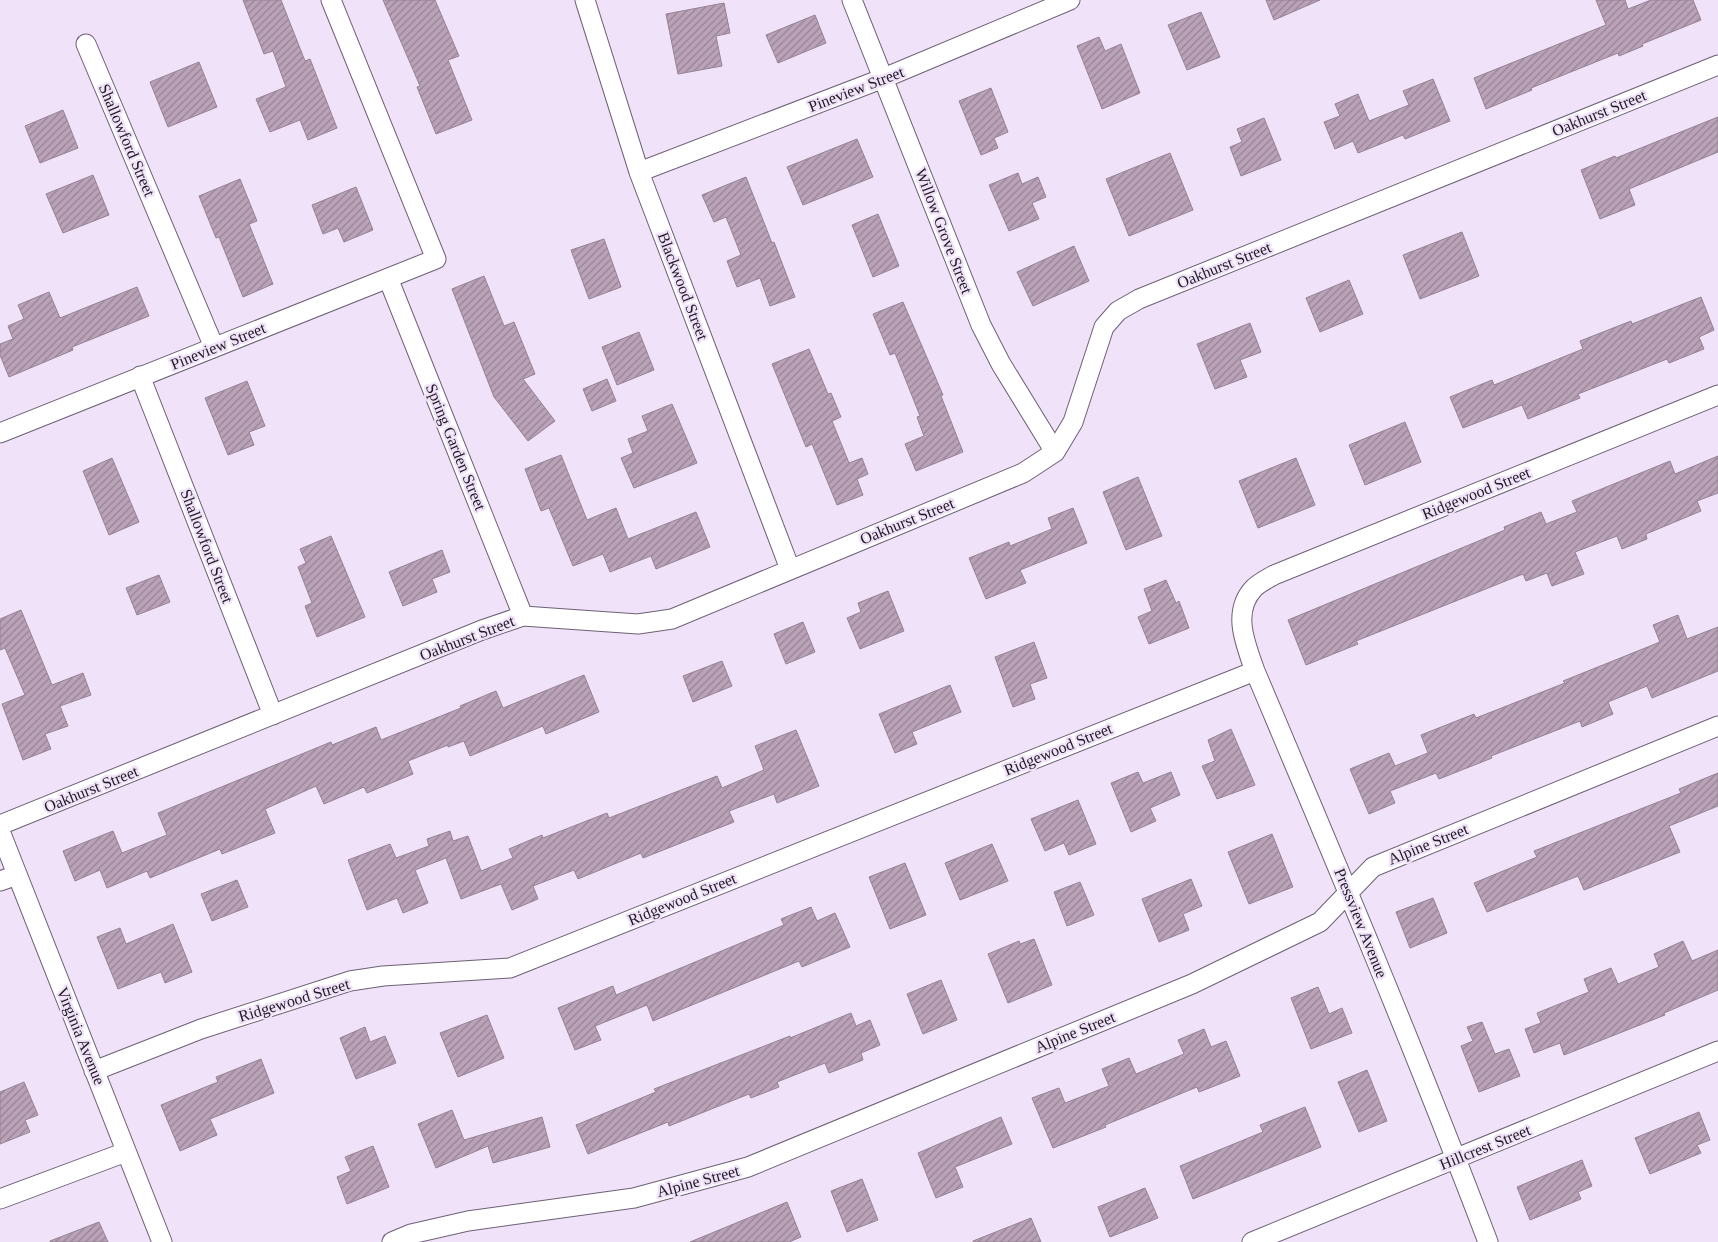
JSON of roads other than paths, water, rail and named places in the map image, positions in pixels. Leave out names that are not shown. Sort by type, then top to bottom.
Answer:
[{"type":"street","name":"Pineview Street","points":[[0,433],[436,259],[331,0]]},
{"type":"street","name":"Blackwood Street","points":[[585,0],[639,172],[790,569]]},
{"type":"street","name":"Willow Grove Street","points":[[852,0],[981,325],[1001,364],[1055,452]]},
{"type":"street","name":"Pineview Street","points":[[639,172],[884,78],[1070,0]]},
{"type":"street","name":"Shallowford Street","points":[[86,44],[214,347]]},
{"type":"street","name":"Oakhurst Street","points":[[0,825],[482,630],[523,616],[638,624],[672,619],[1023,473],[1055,452],[1073,422],[1104,327],[1118,311],[1139,299],[1718,65]]},
{"type":"street","name":"Spring Garden Street","points":[[388,278],[523,616]]},
{"type":"street","name":"Shallowford Street","points":[[140,376],[273,715]]},
{"type":"street","name":"Ridgewood Street","points":[[1244,604],[1254,588],[1274,575],[1718,394]]},
{"type":"street","name":"Pressview Avenue","points":[[1244,604],[1242,620],[1243,638],[1255,671],[1349,893],[1488,1242]]},
{"type":"street","name":"Ridgewood Street","points":[[94,1071],[201,1029],[350,981],[383,976],[510,968],[1255,671]]},
{"type":"street","name":"Alpine Street","points":[[392,1242],[411,1234],[468,1221],[634,1198],[748,1167],[1192,984],[1320,922],[1373,867],[1718,726]]},
{"type":"street","name":"Virginia Avenue","points":[[0,831],[8,878],[94,1071],[162,1242]]},
{"type":"street","name":"Hillcrest Street","points":[[1252,1242],[1718,1051]]},
{"type":"street","points":[[0,1199],[126,1152]]}]
